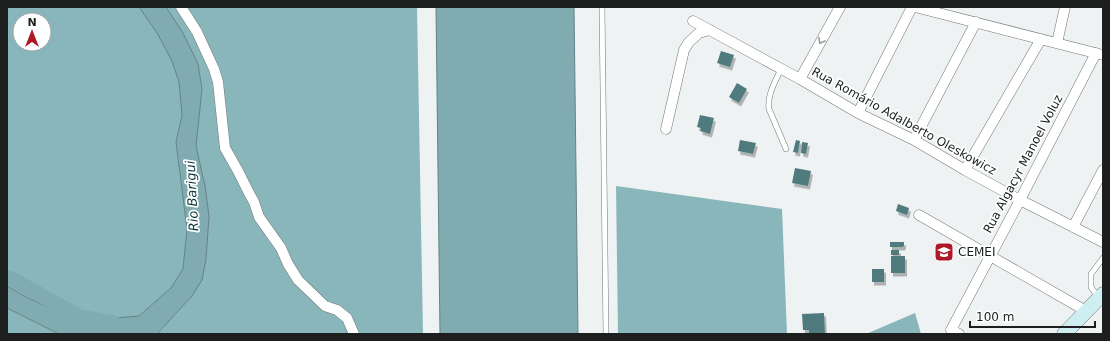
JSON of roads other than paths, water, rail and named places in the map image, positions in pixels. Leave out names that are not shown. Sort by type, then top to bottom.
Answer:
[{"type":"main road","points":[[1064,334],[1101,296]]},
{"type":"street","points":[[181,7],[197,32],[214,69],[218,82],[225,148],[254,202],[259,217],[281,248],[288,264],[298,280],[325,306],[337,310],[346,318],[354,334]]},
{"type":"street","points":[[800,79],[840,7]]},
{"type":"street","points":[[858,113],[913,7],[1099,54]]},
{"type":"street","points":[[1057,43],[1065,7]]},
{"type":"street","name":"Rua Romário Adalberto Oleskowicz","points":[[694,21],[800,79],[858,113],[914,140],[1020,200],[1103,242]]},
{"type":"street","points":[[914,140],[976,22]]},
{"type":"street","points":[[666,129],[684,50],[689,42],[699,33],[710,30]]},
{"type":"street","points":[[965,170],[1041,39]]},
{"type":"street","name":"Rua Algacyr Manoel Voluz","points":[[955,332],[990,256],[1099,54]]},
{"type":"street","points":[[1073,227],[1103,172]]},
{"type":"street","points":[[919,215],[1086,311]]},
{"type":"lane","points":[[602,7],[606,334]]},
{"type":"lane","points":[[781,69],[770,94],[768,104],[786,149]]},
{"type":"lane","points":[[1101,296],[1091,287],[1091,274],[1103,258]]},
{"type":"water","points":[[139,7],[166,7],[183,33],[198,64],[202,89],[196,146],[205,186],[209,216],[206,259],[202,280],[192,296],[157,334],[59,334],[7,308],[7,286],[26,297],[78,321],[139,316],[171,288],[183,269],[187,229],[176,142],[182,115],[179,82],[172,61],[157,33]]},
{"type":"water","points":[[436,7],[574,7],[578,334],[440,334]]},
{"type":"waterway","name":"Rio Barigui","points":[[7,278],[12,279],[80,317],[114,323]]},
{"type":"place","name":"CEMEI","points":[[944,252]]}]
